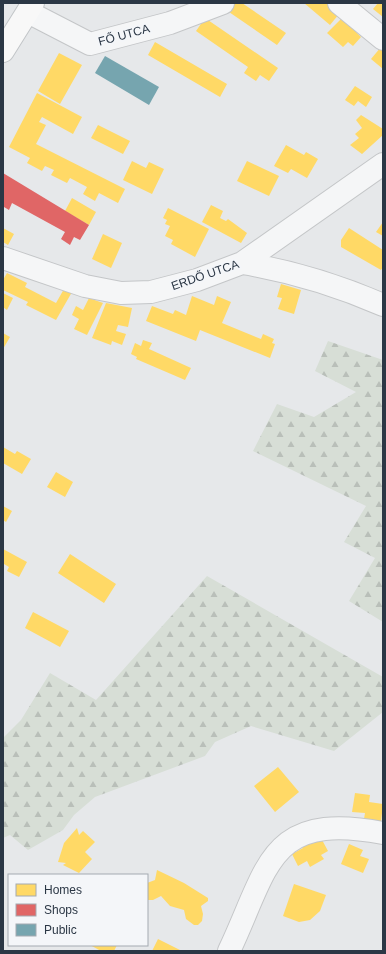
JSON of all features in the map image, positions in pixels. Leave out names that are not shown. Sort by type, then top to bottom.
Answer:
[{"type":"main road","name":"FŐ UTCA","points":[[3,51],[30,7]]},
{"type":"street","name":"FŐ UTCA","points":[[30,7],[90,44],[170,23],[223,3]]},
{"type":"street","points":[[339,3],[383,39]]},
{"type":"street","name":"ERDŐ UTCA","points":[[3,258],[85,286],[121,294],[151,292],[196,280],[242,263],[383,164]]},
{"type":"street","points":[[242,263],[281,269],[350,290],[383,304]]},
{"type":"street","points":[[229,951],[258,882],[273,856],[290,841],[305,833],[322,828],[338,828],[383,833]]},
{"type":"green space","points":[[328,341],[383,360],[383,622],[349,601],[375,558],[344,542],[366,506],[253,451],[277,404],[314,417],[356,392],[315,371]]},
{"type":"green space","points":[[207,576],[383,677],[383,712],[334,751],[251,726],[215,742],[205,756],[95,797],[74,815],[63,830],[28,850],[10,835],[3,838],[3,738],[21,720],[50,673],[96,700]]},
{"type":"building: Homes","points":[[235,3],[242,3],[286,33],[277,45],[229,12]]},
{"type":"building: Homes","points":[[304,3],[326,3],[339,14],[330,25]]},
{"type":"building: Homes","points":[[378,3],[383,3],[383,17],[373,9]]},
{"type":"building: Homes","points":[[205,18],[278,68],[269,81],[260,75],[256,81],[244,73],[248,67],[196,31]]},
{"type":"building: Homes","points":[[342,18],[361,37],[353,46],[348,42],[343,47],[327,33]]},
{"type":"building: Homes","points":[[155,42],[227,84],[220,97],[148,55]]},
{"type":"building: Homes","points":[[381,47],[383,49],[383,69],[371,59]]},
{"type":"building: Homes","points":[[59,53],[82,65],[60,104],[38,91]]},
{"type":"building: Homes","points":[[355,86],[372,97],[366,107],[358,101],[354,106],[345,100]]},
{"type":"building: Homes","points":[[37,93],[82,117],[73,134],[42,117],[39,122],[46,125],[36,144],[125,189],[118,203],[99,193],[95,201],[83,194],[87,187],[70,178],[67,183],[51,175],[54,170],[45,166],[42,171],[27,163],[30,158],[9,147]]},
{"type":"building: Homes","points":[[361,115],[383,129],[383,135],[362,154],[350,145],[359,138],[355,134],[362,128],[356,120]]},
{"type":"building: Homes","points":[[98,125],[130,141],[123,154],[91,138]]},
{"type":"building: Homes","points":[[286,145],[304,155],[306,152],[318,159],[307,178],[291,169],[288,173],[274,166]]},
{"type":"building: Homes","points":[[132,161],[146,168],[149,162],[164,169],[152,194],[123,180]]},
{"type":"building: Homes","points":[[247,161],[279,176],[269,196],[237,181]]},
{"type":"building: Homes","points":[[72,198],[96,212],[89,225],[65,211]]},
{"type":"building: Homes","points":[[211,205],[223,211],[220,218],[226,221],[228,219],[247,233],[241,243],[202,222]]},
{"type":"building: Homes","points":[[168,208],[209,229],[195,257],[171,244],[173,240],[165,236],[170,226],[165,224],[167,220],[163,218]]},
{"type":"building: Homes","points":[[383,222],[383,236],[376,232]]},
{"type":"building: Homes","points":[[3,228],[14,234],[8,245],[3,242]]},
{"type":"building: Homes","points":[[349,228],[383,250],[383,267],[381,270],[341,247],[341,240]]},
{"type":"building: Homes","points":[[103,234],[122,243],[111,268],[92,259]]},
{"type":"building: Homes","points":[[7,273],[27,283],[25,287],[56,303],[64,289],[72,292],[56,320],[26,305],[28,302],[3,290],[3,280]]},
{"type":"building: Homes","points":[[281,284],[301,290],[294,314],[278,309],[282,298],[277,297]]},
{"type":"building: Homes","points":[[3,293],[13,298],[7,310],[3,307]]},
{"type":"building: Homes","points":[[192,296],[214,305],[217,296],[231,302],[222,323],[261,339],[263,334],[274,339],[272,343],[275,344],[270,358],[200,330],[196,341],[146,321],[152,306],[173,314],[175,310],[186,315]]},
{"type":"building: Homes","points":[[89,298],[103,303],[87,335],[74,329],[79,319],[72,315],[76,306],[83,310]]},
{"type":"building: Homes","points":[[106,303],[132,308],[128,327],[118,325],[116,331],[126,334],[122,345],[112,341],[111,345],[92,338]]},
{"type":"building: Homes","points":[[3,333],[10,337],[3,349]]},
{"type":"building: Homes","points":[[143,340],[152,343],[149,349],[191,368],[185,380],[136,359],[137,357],[131,354],[135,343],[141,346]]},
{"type":"building: Homes","points":[[3,447],[15,454],[17,451],[31,459],[22,474],[3,463]]},
{"type":"building: Homes","points":[[56,472],[73,482],[65,497],[47,487]]},
{"type":"building: Homes","points":[[3,506],[12,511],[6,522],[3,520]]},
{"type":"building: Homes","points":[[3,549],[27,562],[19,577],[7,571],[9,567],[4,564],[3,566]]},
{"type":"building: Homes","points":[[70,554],[116,584],[104,603],[58,573]]},
{"type":"building: Homes","points":[[33,612],[69,631],[60,647],[25,628]]},
{"type":"building: Homes","points":[[278,767],[299,792],[275,812],[254,786]]},
{"type":"building: Homes","points":[[355,793],[370,795],[369,802],[383,804],[381,822],[364,819],[365,813],[352,812]]},
{"type":"building: Homes","points":[[77,828],[79,835],[83,831],[95,842],[85,852],[92,859],[79,873],[63,865],[66,863],[58,862],[64,843]]},
{"type":"building: Homes","points":[[321,838],[328,851],[321,855],[324,859],[310,867],[307,861],[298,866],[292,854],[303,848],[301,845]]},
{"type":"building: Homes","points":[[349,844],[363,850],[360,856],[369,859],[363,873],[341,864]]},
{"type":"building: Homes","points":[[157,870],[184,883],[208,898],[208,901],[201,906],[203,914],[202,921],[198,925],[194,925],[186,919],[184,910],[170,906],[161,896],[153,900],[148,900],[148,883],[155,880]]},
{"type":"building: Homes","points":[[294,884],[326,895],[320,911],[310,920],[299,922],[283,916]]},
{"type":"building: Homes","points":[[158,939],[182,951],[152,951]]},
{"type":"building: Homes","points":[[92,946],[116,946],[114,951],[101,951]]},
{"type":"building: Shops","points":[[3,173],[89,225],[80,240],[74,237],[70,245],[61,239],[65,232],[12,203],[9,210],[4,207],[3,210]]},
{"type":"building: Public","points":[[105,56],[159,87],[149,105],[95,73]]}]
